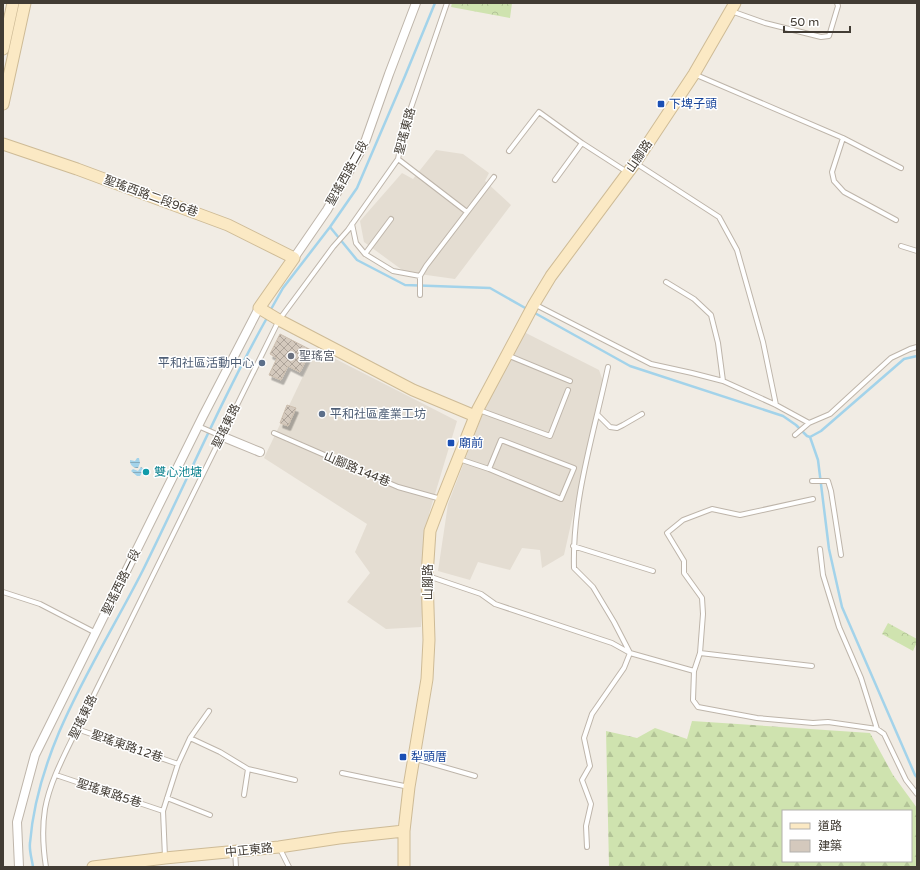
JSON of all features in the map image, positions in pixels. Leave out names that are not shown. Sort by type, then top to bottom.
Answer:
[{"type":"main road","points":[[3,49],[13,3]]},
{"type":"main road","points":[[3,104],[26,3]]},
{"type":"main road","name":"山腳路","points":[[404,867],[404,831],[409,787],[427,679],[429,640],[427,576],[430,531],[442,499],[476,413],[534,304],[551,276],[635,163],[694,74],[733,7]]},
{"type":"main road","name":"聖瑤西路二段96巷","points":[[3,144],[77,169],[228,225],[294,258]]},
{"type":"main road","name":"聖瑤西路二段","points":[[259,308],[294,258]]},
{"type":"main road","points":[[259,308],[413,390],[476,413]]},
{"type":"main road","name":"中正東路","points":[[93,867],[164,858],[279,847],[339,838],[404,831]]},
{"type":"street","name":"聖瑤西路二段","points":[[294,258],[327,210],[364,146],[416,3]]},
{"type":"street","name":"聖瑤西路一段","points":[[19,867],[18,822],[36,755],[198,426],[259,308]]},
{"type":"street","points":[[221,436],[260,452]]},
{"type":"lane","name":"聖瑤東路","points":[[46,867],[43,848],[46,809],[56,775],[77,728],[278,319],[333,247],[348,230],[398,159],[405,125],[447,3]]},
{"type":"lane","points":[[733,7],[765,23],[821,37],[829,36],[838,3]]},
{"type":"lane","points":[[694,74],[843,138],[901,168]]},
{"type":"lane","points":[[509,151],[540,112],[582,143],[628,172]]},
{"type":"lane","points":[[843,138],[832,172],[834,182],[844,192],[896,220]]},
{"type":"lane","points":[[555,180],[582,143]]},
{"type":"lane","points":[[398,159],[468,212]]},
{"type":"lane","points":[[635,163],[719,217],[737,250],[763,342],[776,405]]},
{"type":"lane","points":[[420,295],[420,276],[426,266],[494,177]]},
{"type":"lane","points":[[365,254],[391,219]]},
{"type":"lane","points":[[352,224],[356,243],[365,254],[393,271],[420,276]]},
{"type":"lane","points":[[901,246],[917,251]]},
{"type":"lane","points":[[666,282],[694,299],[712,315],[718,343],[723,382]]},
{"type":"lane","points":[[534,304],[650,364],[692,373],[723,382],[776,405],[809,423]]},
{"type":"lane","points":[[794,435],[809,423],[830,414],[891,358],[917,347]]},
{"type":"lane","points":[[507,355],[570,381]]},
{"type":"lane","points":[[587,847],[586,826],[591,804],[582,780],[590,766],[584,738],[592,714],[624,668],[630,653],[614,622],[593,587],[574,568],[573,546],[579,495],[608,367]]},
{"type":"lane","points":[[476,413],[550,436],[568,390]]},
{"type":"lane","points":[[598,415],[610,427],[617,428],[642,414]]},
{"type":"lane","points":[[198,426],[221,436]]},
{"type":"lane","name":"山腳路144巷","points":[[274,433],[398,487],[442,499]]},
{"type":"lane","points":[[459,459],[489,469],[561,499],[574,468],[501,440],[489,469]]},
{"type":"lane","points":[[812,481],[828,481],[831,491],[841,555]]},
{"type":"lane","points":[[813,499],[740,515],[712,509],[683,520],[667,533],[684,561],[684,574],[702,598],[703,614],[700,652],[694,671],[693,700],[698,707],[756,718],[813,723],[828,722],[877,729],[884,734],[906,780],[917,794]]},
{"type":"lane","points":[[573,546],[653,571]]},
{"type":"lane","points":[[820,548],[823,575],[839,627],[861,678],[877,729]]},
{"type":"lane","points":[[427,576],[481,594],[495,604],[612,643],[630,653],[694,671]]},
{"type":"lane","points":[[3,592],[40,604],[96,633]]},
{"type":"lane","points":[[700,652],[812,666]]},
{"type":"lane","points":[[164,858],[163,811],[178,764],[190,738],[209,711]]},
{"type":"lane","name":"聖瑤東路12巷","points":[[77,728],[178,764]]},
{"type":"lane","points":[[190,738],[220,752],[248,770],[295,780]]},
{"type":"lane","points":[[414,759],[475,776]]},
{"type":"lane","points":[[244,794],[248,770]]},
{"type":"lane","points":[[342,773],[409,787]]},
{"type":"lane","name":"聖瑤東路5巷","points":[[56,775],[163,811]]},
{"type":"lane","points":[[167,798],[210,815]]},
{"type":"lane","points":[[279,847],[289,867]]},
{"type":"lane","points":[[235,851],[236,867]]},
{"type":"shaded area","points":[[436,150],[463,154],[489,173],[485,181],[511,205],[455,279],[405,272],[364,242],[360,221],[402,173],[413,179]]},
{"type":"shaded area","points":[[524,332],[599,370],[603,381],[564,555],[542,568],[540,550],[522,548],[510,570],[478,562],[470,580],[438,571],[448,504],[486,405]]},
{"type":"shaded area","points":[[316,349],[457,421],[429,514],[421,627],[386,629],[347,602],[370,573],[355,552],[367,524],[264,458]]},
{"type":"green space","points":[[452,3],[512,3],[510,18],[451,7]]},
{"type":"green space","points":[[888,623],[917,639],[913,651],[882,634]]},
{"type":"green space","points":[[692,721],[870,733],[893,775],[917,808],[917,867],[609,866],[606,731],[637,738],[655,728],[687,739]]},
{"type":"water","points":[[139,458],[140,463],[138,468],[135,468],[131,465],[130,460],[135,461]]},
{"type":"water","points":[[141,467],[144,469],[140,476],[137,476],[131,471],[133,469],[138,471]]},
{"type":"building","name":"聖瑤宮","points":[[280,334],[311,350],[300,372],[288,366],[281,380],[269,375],[277,358],[270,354]]},
{"type":"building","points":[[287,405],[296,408],[288,426],[280,423]]},
{"type":"waterway","points":[[270,311],[283,288],[330,227],[357,188],[435,3]]},
{"type":"waterway","points":[[330,227],[357,260],[405,285],[490,288],[527,309]]},
{"type":"waterway","points":[[533,312],[630,366],[783,416],[810,437],[818,460],[829,549],[842,607],[917,777]]},
{"type":"waterway","points":[[33,867],[30,846],[35,806],[45,770],[58,736],[73,702],[143,570],[219,410],[268,316]]},
{"type":"waterway","points":[[810,437],[821,431],[904,359],[917,356]]},
{"type":"place","name":"下埤子頭","points":[[661,104]]},
{"type":"place","name":"聖瑤宮","points":[[291,356]]},
{"type":"place","name":"平和社區活動中心","points":[[262,363]]},
{"type":"place","name":"平和社區產業工坊","points":[[322,414]]},
{"type":"place","name":"廟前","points":[[451,443]]},
{"type":"place","name":"雙心池塘","points":[[146,472]]},
{"type":"place","name":"犁頭厝","points":[[403,757]]}]
